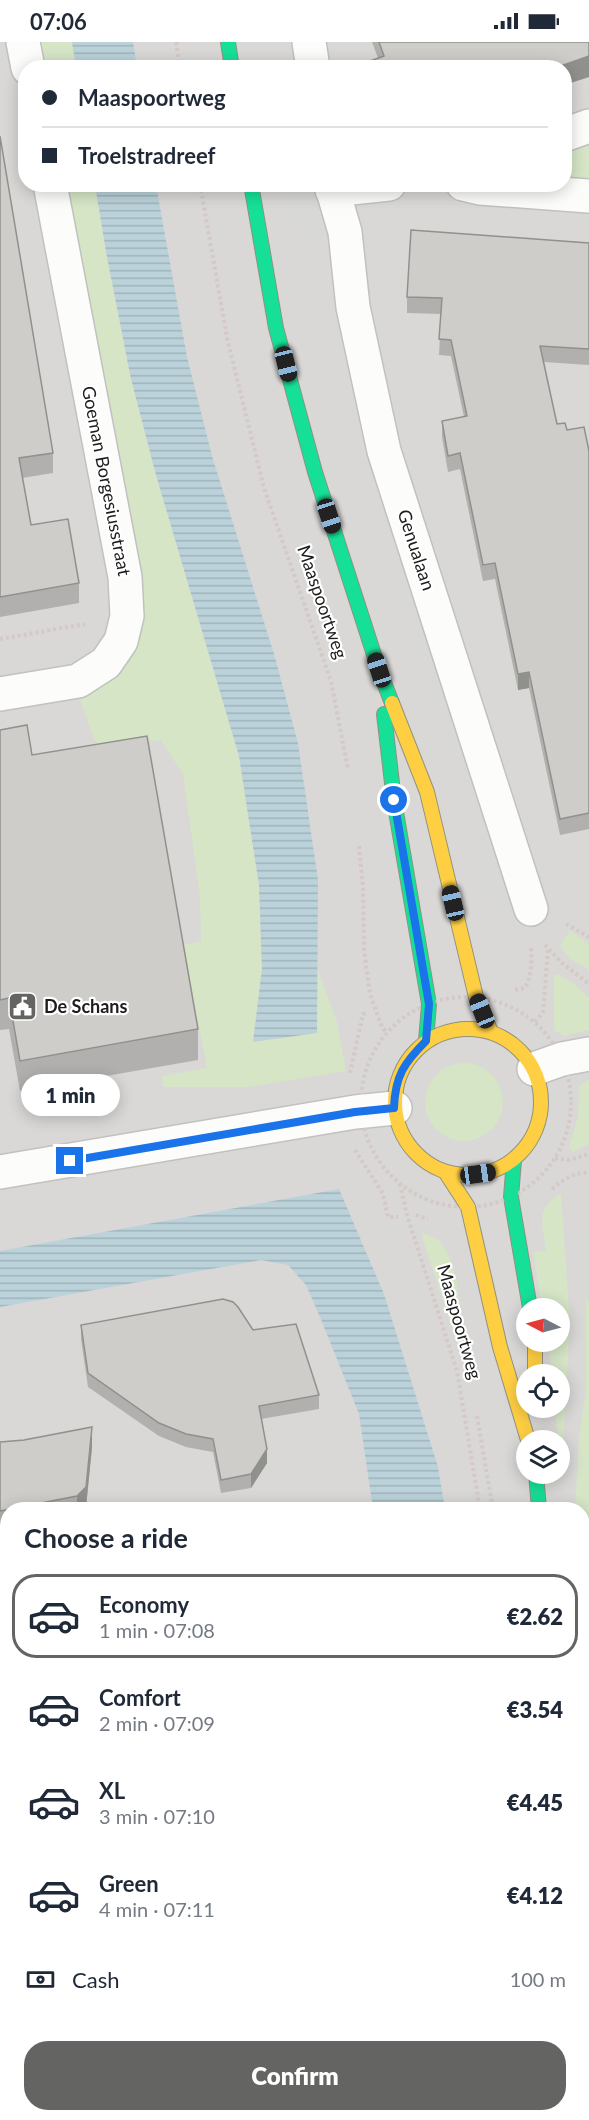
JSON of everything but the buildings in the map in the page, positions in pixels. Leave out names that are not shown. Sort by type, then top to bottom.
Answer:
[{"type":"main road","points":[[228,42],[231,60]]},
{"type":"main road","name":"Maaspoortweg","points":[[252,192],[276,328],[315,472],[379,670],[427,792],[476,997],[491,1032]]},
{"type":"main road","name":"Maaspoortweg","points":[[379,670],[394,800],[429,1004],[426,1041]]},
{"type":"main road","points":[[470,1028],[491,1032],[508,1040],[524,1054],[534,1070],[542,1096],[534,1136],[514,1160],[490,1172],[466,1176],[446,1173],[430,1166],[410,1148],[400,1130],[394,1108],[395,1090],[400,1072],[409,1057],[426,1041],[437,1035],[470,1028]]},
{"type":"main road","points":[[514,1160],[511,1197],[528,1298]]},
{"type":"main road","name":"Maaspoortweg","points":[[446,1173],[468,1207],[500,1347],[525,1430]]},
{"type":"main road","points":[[535,1418],[535,1430]]},
{"type":"main road","points":[[537,1484],[538,1502]]},
{"type":"street","points":[[23,42],[26,60]]},
{"type":"street","points":[[309,42],[312,60]]},
{"type":"street","points":[[572,132],[589,126]]},
{"type":"street","name":"Goeman Borgesiusstraat","points":[[0,694],[78,681],[106,663],[121,641],[127,616],[125,577],[52,192]]},
{"type":"street","name":"Genualaan","points":[[333,192],[345,232],[353,306],[384,451],[531,909]]},
{"type":"street","points":[[554,192],[589,196]]},
{"type":"street","points":[[534,1070],[562,1059],[589,1054]]},
{"type":"street","points":[[0,1172],[355,1112],[394,1108]]},
{"type":"path","points":[[176,42],[179,60]]},
{"type":"path","name":"Maaspoortweg","points":[[201,192],[227,338],[264,488],[331,681],[350,780]]},
{"type":"path","points":[[0,639],[127,616]]},
{"type":"path","points":[[359,845],[363,888],[364,949],[370,994],[382,1027],[387,1033]]},
{"type":"path","points":[[531,909],[538,931],[548,949],[589,984]]},
{"type":"path","points":[[535,1022],[543,1012],[548,949]]},
{"type":"path","points":[[346,1082],[363,1014],[368,1013]]},
{"type":"path","points":[[364,1078],[373,1053],[387,1033],[406,1015]]},
{"type":"path","points":[[526,1187],[537,1180],[555,1158],[567,1132],[570,1096]]},
{"type":"path","points":[[367,1137],[379,1162],[400,1183],[423,1198],[447,1205]]},
{"type":"path","points":[[353,1145],[383,1194],[388,1217],[398,1217]]},
{"type":"path","points":[[555,1158],[569,1160],[589,1154]]},
{"type":"path","name":"Maaspoortweg","points":[[400,1183],[407,1215],[457,1371],[479,1502]]},
{"type":"shaded area","points":[[0,42],[589,42],[589,1502],[0,1502]]},
{"type":"shaded area","points":[[290,192],[324,192],[330,232],[297,237]]},
{"type":"shaded area","points":[[403,549],[469,762],[454,752],[398,575]]},
{"type":"shaded area","points":[[489,828],[520,913],[493,921],[472,850]]},
{"type":"shaded area","points":[[589,1226],[589,1302],[586,1300],[581,1228]]},
{"type":"green space","points":[[31,42],[72,42],[75,60],[35,60]]},
{"type":"green space","points":[[589,139],[589,180],[572,179],[572,146]]},
{"type":"green space","points":[[57,192],[96,192],[132,379],[156,475],[239,756],[259,885],[262,969],[253,1042],[317,1033],[317,968],[337,1022],[346,1071],[248,1087],[163,1087],[162,1076],[207,1068],[183,945],[201,941],[200,896],[183,774],[161,740],[99,747],[80,699],[98,681],[127,629]]},
{"type":"green space","points":[[570,930],[589,944],[589,970],[570,959],[561,948],[561,943]]},
{"type":"green space","points":[[557,974],[573,983],[589,998],[589,1030],[563,1036],[554,1030],[554,976]]},
{"type":"green space","points":[[464,1063],[479,1066],[491,1075],[500,1087],[503,1102],[500,1117],[491,1129],[479,1138],[464,1141],[449,1138],[437,1129],[428,1117],[425,1102],[428,1087],[437,1075],[449,1066]]},
{"type":"green space","points":[[589,1079],[589,1144],[573,1152],[569,1147],[578,1117],[579,1086]]},
{"type":"green space","points":[[561,1194],[568,1298],[540,1298],[533,1252],[546,1251],[542,1218],[552,1199]]},
{"type":"green space","points":[[422,1233],[439,1241],[447,1251],[452,1265],[459,1299],[464,1363],[424,1243]]},
{"type":"green space","points":[[586,1300],[589,1302],[589,1502],[575,1502],[579,1438],[586,1391]]},
{"type":"green space","points":[[549,1352],[568,1352],[568,1364],[550,1364]]},
{"type":"green space","points":[[556,1418],[565,1418],[564,1430],[557,1430]]},
{"type":"water","points":[[72,42],[133,42],[136,60],[75,60]]},
{"type":"water","points":[[96,192],[157,192],[187,357],[212,456],[274,654],[298,743],[318,880],[317,1033],[253,1042],[262,969],[259,885],[239,756],[156,475],[131,379]]},
{"type":"water","points":[[339,1189],[384,1294],[438,1467],[444,1502],[372,1502],[359,1414],[306,1285],[288,1265],[261,1260],[0,1307],[0,1251]]},
{"type":"traffic: fast","points":[[228,42],[231,60]]},
{"type":"traffic: fast","points":[[252,192],[276,328],[315,472],[379,670],[392,703]]},
{"type":"traffic: fast","points":[[384,714],[394,800],[429,1004],[426,1041]]},
{"type":"traffic: fast","points":[[514,1160],[511,1197],[528,1298]]},
{"type":"traffic: fast","points":[[537,1484],[538,1502]]},
{"type":"traffic: slow","points":[[392,703],[427,792],[476,997],[491,1032]]},
{"type":"traffic: slow","points":[[468,1029],[496,1034],[520,1050],[536,1074],[541,1102],[536,1130],[520,1154],[496,1170],[468,1175],[440,1170],[416,1154],[400,1130],[395,1102],[400,1074],[416,1050],[440,1034],[468,1029]]},
{"type":"traffic: slow","points":[[446,1173],[468,1207],[500,1347],[525,1430]]},
{"type":"traffic: slow","points":[[535,1352],[535,1364]]},
{"type":"place","name":"De Schans","points":[[23,1007]]},
{"type":"route","points":[[70,1161],[355,1112],[394,1108],[395,1090],[400,1072],[409,1057],[426,1041],[429,1004],[394,800]]}]
